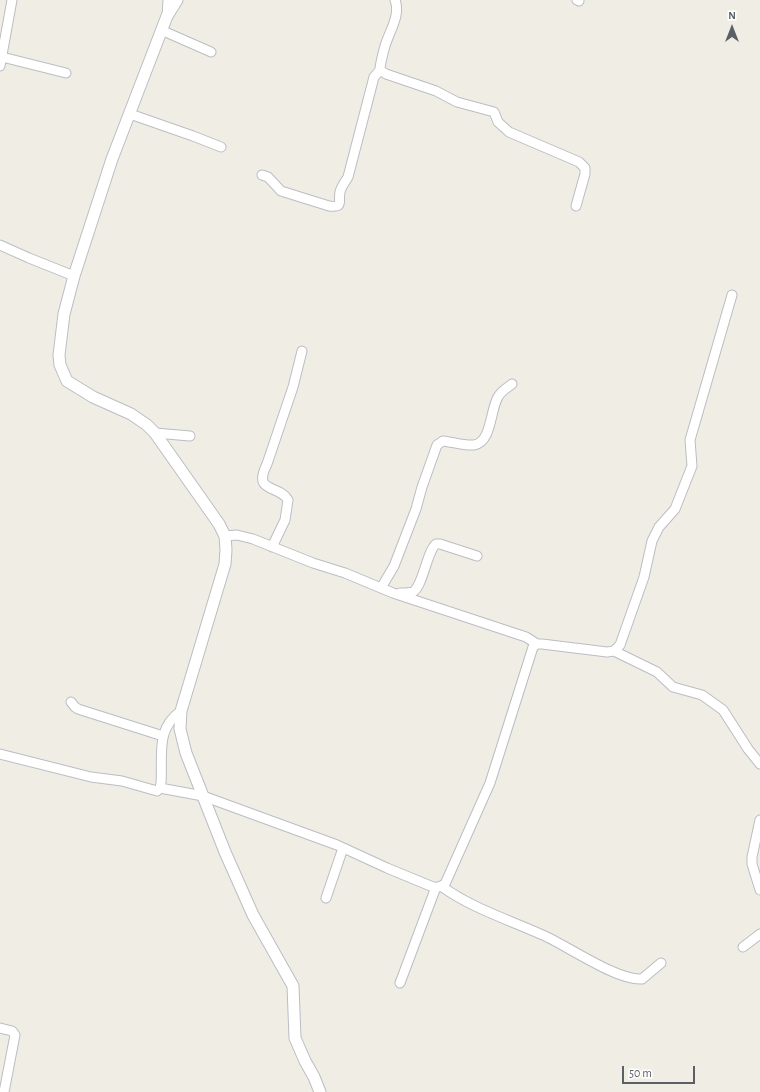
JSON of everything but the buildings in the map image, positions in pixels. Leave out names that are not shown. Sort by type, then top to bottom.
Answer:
[{"type":"street","points":[[0,66],[12,0]]},
{"type":"street","points":[[167,16],[168,0]]},
{"type":"street","points":[[178,0],[167,16],[161,30],[112,159],[74,276],[64,314],[59,345],[60,364],[63,375],[67,381],[78,389],[138,418],[147,425],[206,504],[225,536],[225,564],[181,711],[180,729],[190,764],[225,852],[253,915],[293,986],[295,1038],[320,1092]]},
{"type":"street","points":[[262,175],[268,178],[281,191],[329,206],[335,207],[340,203],[340,192],[348,178],[374,77],[380,70],[385,44],[397,11],[395,0]]},
{"type":"street","points":[[161,30],[211,52]]},
{"type":"street","points":[[2,57],[66,73]]},
{"type":"street","points":[[380,70],[386,74],[436,91],[458,102],[494,112],[498,122],[509,132],[579,162],[585,168],[585,174],[576,206]]},
{"type":"street","points":[[130,114],[222,147]]},
{"type":"street","points":[[0,245],[35,261],[74,276]]},
{"type":"street","points":[[614,651],[620,645],[644,577],[652,541],[659,527],[675,509],[692,466],[690,440],[732,295]]},
{"type":"street","points":[[272,547],[285,520],[288,500],[283,494],[269,489],[266,486],[263,472],[293,387],[302,351]]},
{"type":"street","points":[[381,588],[394,566],[416,509],[437,445],[443,441],[469,445],[481,442],[487,434],[497,400],[502,392],[512,384]]},
{"type":"street","points":[[154,434],[190,436]]},
{"type":"street","points":[[225,536],[237,534],[312,563],[345,573],[393,593],[526,637],[537,644],[600,652],[614,651],[657,672],[672,686],[702,696],[723,710],[748,749],[760,764]]},
{"type":"street","points":[[393,593],[415,590],[423,574],[433,547],[436,544],[477,556]]},
{"type":"street","points":[[0,754],[90,776],[122,781],[157,791],[160,788],[203,796],[343,848],[432,887],[439,887],[445,884],[490,783],[520,692],[531,651],[537,644]]},
{"type":"street","points":[[71,702],[78,709],[118,723],[163,736]]},
{"type":"street","points":[[160,788],[163,736],[172,717],[181,711]]},
{"type":"street","points":[[760,820],[752,857],[752,864],[760,890]]},
{"type":"street","points":[[326,898],[343,848]]},
{"type":"street","points":[[439,887],[476,906],[547,937],[628,978],[642,979],[661,963]]},
{"type":"street","points":[[400,983],[439,887]]},
{"type":"street","points":[[743,946],[760,934]]},
{"type":"street","points":[[0,1028],[12,1031],[15,1035],[4,1092]]}]
